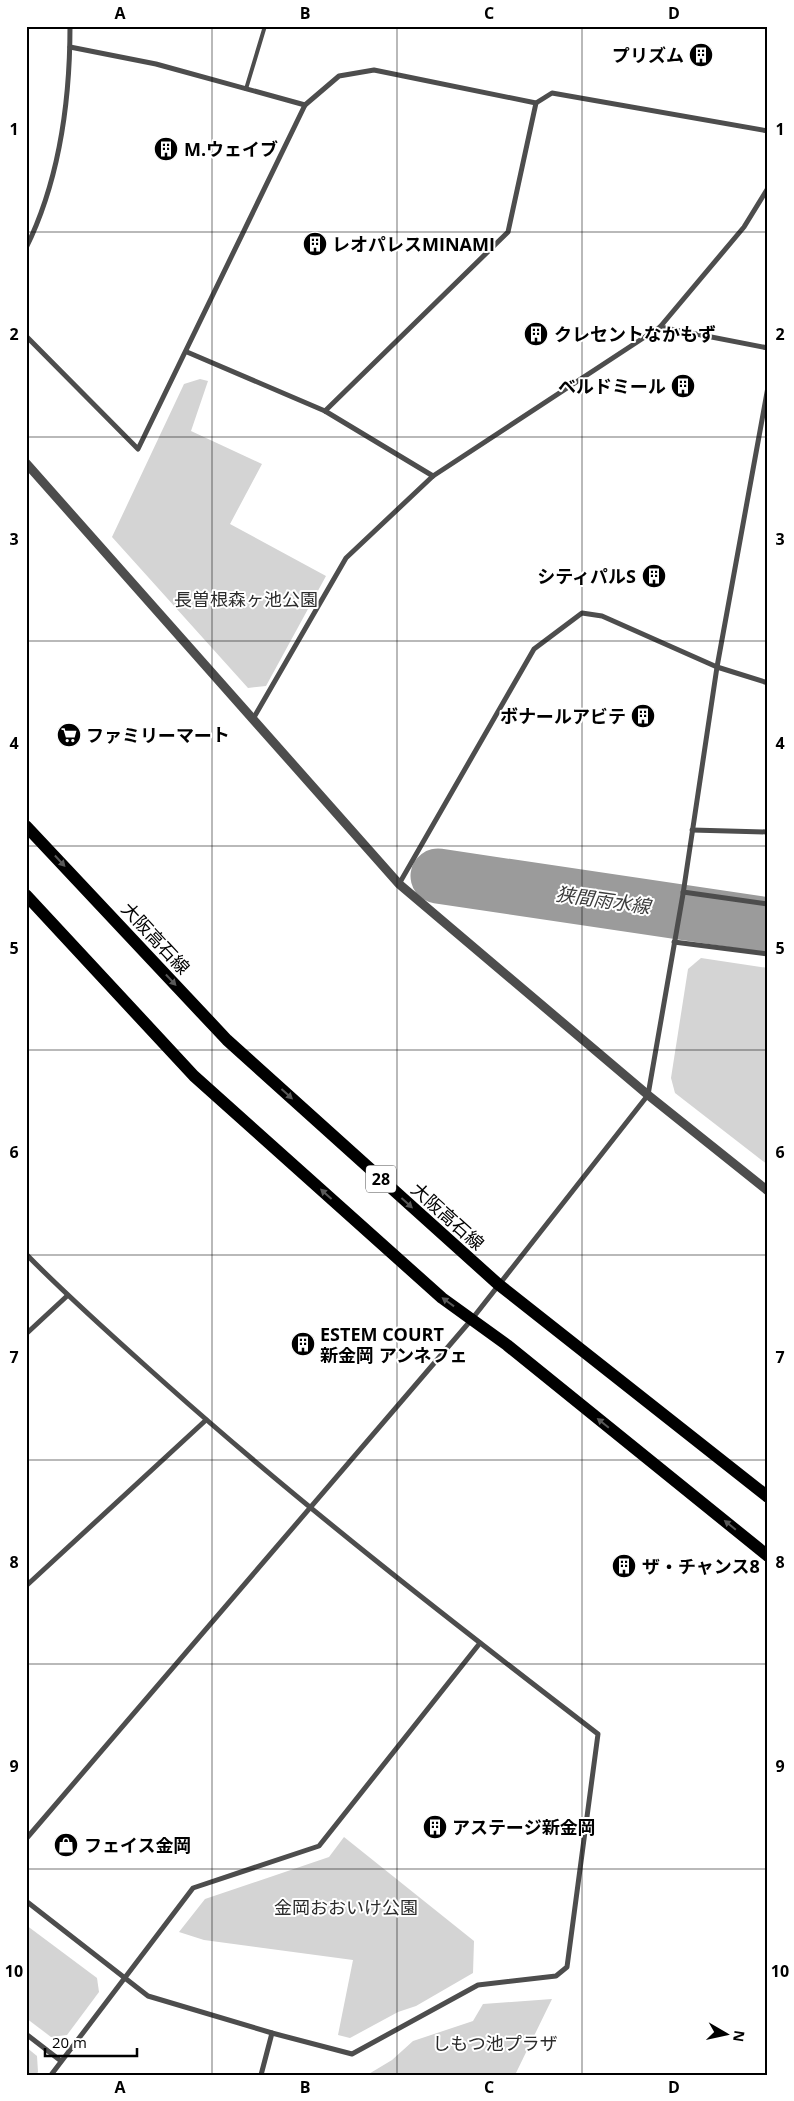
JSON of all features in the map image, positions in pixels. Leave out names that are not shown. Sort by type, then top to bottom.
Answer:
[{"type":"main road","name":"大阪高石線","points":[[26,826],[227,1040],[498,1284],[768,1497]]},
{"type":"main road","points":[[26,895],[194,1076],[442,1298],[472,1319],[768,1556]]},
{"type":"street","points":[[26,248],[37,225],[58,160],[66,110],[70,26]]},
{"type":"street","points":[[70,47],[156,64],[305,105]]},
{"type":"street","points":[[26,336],[138,449],[187,352],[305,105],[339,76],[374,70],[536,103],[552,93],[768,131]]},
{"type":"street","points":[[326,411],[508,232],[536,103]]},
{"type":"street","points":[[254,719],[346,558],[433,476],[660,328],[744,227],[768,188]]},
{"type":"street","points":[[660,328],[768,348]]},
{"type":"street","points":[[187,352],[326,411],[433,476]]},
{"type":"street","points":[[26,1838],[472,1319],[648,1095],[683,893],[717,667],[768,387]]},
{"type":"street","points":[[26,463],[399,884],[648,1095],[768,1191]]},
{"type":"street","points":[[399,884],[534,649],[582,613],[602,616],[717,667],[768,683]]},
{"type":"street","points":[[692,830],[768,832]]},
{"type":"street","points":[[683,893],[768,904]]},
{"type":"street","points":[[674,940],[768,954]]},
{"type":"street","points":[[26,1254],[67,1296],[206,1420],[310,1509],[598,1734],[567,1967],[556,1976],[478,1984],[352,2054],[272,2033],[148,1996],[26,1901]]},
{"type":"street","points":[[26,1334],[67,1296]]},
{"type":"street","points":[[26,1586],[206,1420]]},
{"type":"street","points":[[51,2075],[194,1888],[319,1846],[480,1643]]},
{"type":"street","points":[[261,2075],[272,2033]]},
{"type":"street","points":[[26,2034],[61,2061]]},
{"type":"lane","points":[[246,89],[265,26]]},
{"type":"green space","name":"長曽根森ヶ池公園","points":[[200,379],[208,381],[191,431],[262,464],[230,524],[326,576],[266,686],[248,688],[112,537],[184,384]]},
{"type":"green space","points":[[701,958],[768,968],[768,1165],[675,1093],[671,1078],[688,969]]},
{"type":"green space","name":"金岡おおいけ公園","points":[[344,1837],[474,1941],[473,1973],[416,2006],[398,2012],[350,2038],[338,2035],[353,1960],[204,1940],[179,1932],[205,1899],[329,1857]]},
{"type":"green space","points":[[26,1925],[97,1978],[99,1992],[67,2035],[51,2037],[26,2018]]},
{"type":"green space","name":"しもつ池プラザ","points":[[552,1999],[515,2075],[367,2075],[392,2060],[413,2041],[473,2021],[483,2004]]},
{"type":"green space","points":[[26,2047],[37,2056],[38,2072],[36,2075],[26,2075]]},
{"type":"waterway","name":"狭間雨水線","points":[[438,876],[768,925]]},
{"type":"place","name":"プリズム","points":[[701,55]]},
{"type":"place","name":"M.ウェイブ","points":[[166,149]]},
{"type":"place","name":"レオパレスMINAMI","points":[[315,244]]},
{"type":"place","name":"クレセントなかもず","points":[[536,334]]},
{"type":"place","name":"ベルドミール","points":[[683,386]]},
{"type":"place","name":"シティパルS","points":[[654,576]]},
{"type":"place","name":"ボナールアビテ","points":[[643,716]]},
{"type":"place","name":"ファミリーマート","points":[[69,735]]},
{"type":"place","name":"ESTEM COURT 新金岡 アンネフェ","points":[[303,1344]]},
{"type":"place","name":"ザ・チャンス8","points":[[624,1566]]},
{"type":"place","name":"アステージ新金岡","points":[[435,1827]]},
{"type":"place","name":"フェイス金岡","points":[[66,1845]]}]
